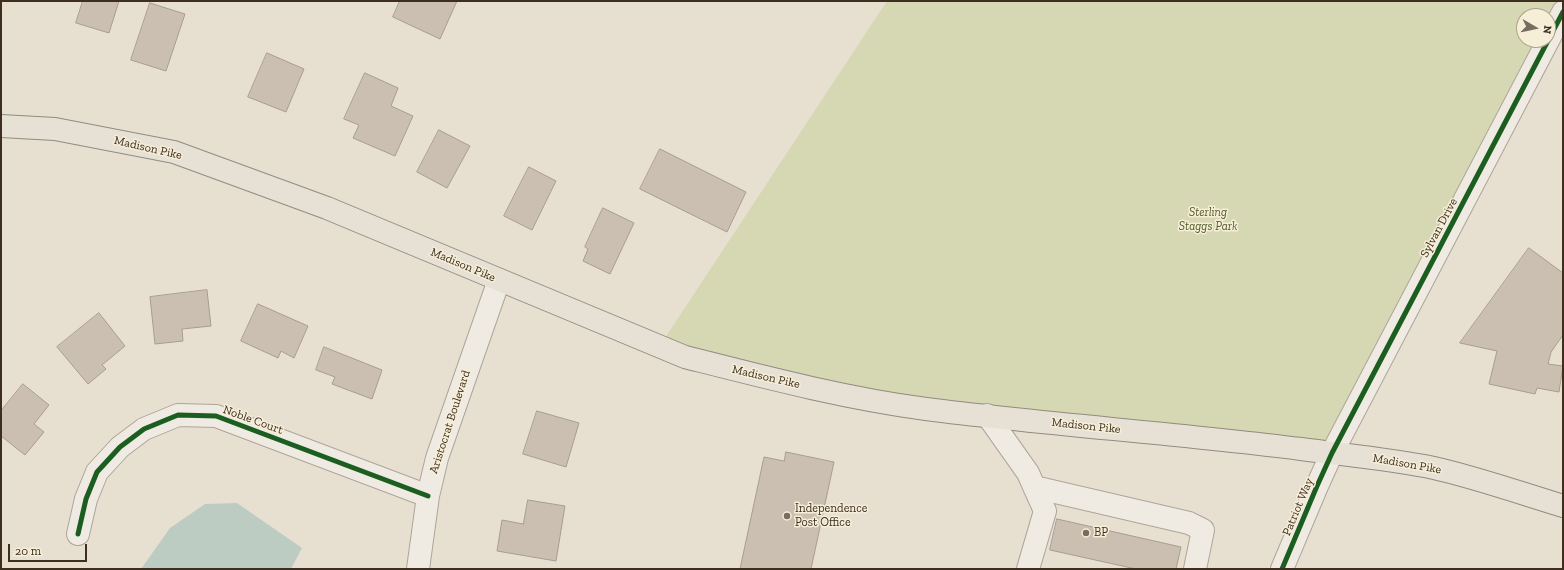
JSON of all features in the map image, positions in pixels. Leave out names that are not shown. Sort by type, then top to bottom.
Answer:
[{"type":"main road","name":"Madison Pike","points":[[1,126],[55,129],[174,152],[327,208],[684,357],[836,394],[925,409],[1267,444],[1380,459],[1433,468],[1469,477],[1563,506]]},
{"type":"street","name":"Sylvan Drive","points":[[1332,453],[1563,12]]},
{"type":"street","name":"Aristocrat Boulevard","points":[[418,569],[428,496],[436,458],[499,280]]},
{"type":"street","name":"Noble Court","points":[[78,534],[86,499],[97,472],[120,447],[144,429],[178,415],[216,416],[428,496]]},
{"type":"street","points":[[987,415],[1028,473],[1045,511],[1028,569]]},
{"type":"street","name":"Patriot Way","points":[[1282,569],[1316,486],[1332,453]]},
{"type":"street","points":[[1034,487],[1189,523],[1202,530],[1195,569]]},
{"type":"green space","name":"Sterling Staggs Park","points":[[887,1],[1563,1],[1563,12],[1556,25],[1556,8],[1516,8],[1516,48],[1544,48],[1332,453],[925,409],[659,347]]},
{"type":"shaded area","points":[[237,503],[302,548],[291,569],[141,569],[170,528],[205,504]]},
{"type":"building","points":[[83,1],[119,1],[109,33],[76,23]]},
{"type":"building","points":[[400,1],[457,1],[440,39],[393,17]]},
{"type":"building","points":[[150,3],[185,14],[166,71],[131,60]]},
{"type":"building","points":[[267,53],[304,69],[286,112],[248,97]]},
{"type":"building","points":[[365,73],[398,88],[391,106],[413,116],[395,156],[353,138],[359,125],[344,119]]},
{"type":"building","points":[[439,130],[470,146],[447,188],[417,172]]},
{"type":"building","points":[[660,149],[746,192],[727,232],[640,189]]},
{"type":"building","points":[[529,167],[556,181],[532,230],[504,216]]},
{"type":"building","points":[[603,208],[634,223],[610,274],[583,261],[588,249],[585,247]]},
{"type":"building","points":[[1529,248],[1563,273],[1563,335],[1551,352],[1548,364],[1563,366],[1559,392],[1537,388],[1535,394],[1489,384],[1497,351],[1460,343]]},
{"type":"building","points":[[207,290],[211,326],[182,329],[183,341],[155,344],[150,297]]},
{"type":"building","points":[[258,304],[308,326],[294,358],[281,351],[278,358],[241,341]]},
{"type":"building","points":[[99,313],[125,346],[102,365],[106,369],[88,384],[57,347]]},
{"type":"building","points":[[324,347],[382,370],[372,399],[332,384],[335,377],[316,370]]},
{"type":"building","points":[[23,384],[49,405],[34,424],[44,432],[25,455],[1,436],[1,411]]},
{"type":"building","points":[[537,411],[579,423],[566,467],[523,454]]},
{"type":"building","name":"Independence Post Office","points":[[786,452],[834,462],[811,569],[740,569],[764,457],[784,461]]},
{"type":"building","points":[[528,500],[565,506],[556,561],[497,551],[502,520],[523,524]]},
{"type":"building","name":"BP","points":[[1057,519],[1181,547],[1176,569],[1136,569],[1050,550]]},
{"type":"cycle path","points":[[1282,569],[1332,453],[1563,12]]},
{"type":"cycle path","points":[[78,534],[86,499],[97,472],[120,447],[144,429],[178,415],[216,416],[428,496]]},
{"type":"place","name":"Independence Post Office","points":[[787,516]]},
{"type":"place","name":"BP","points":[[1086,533]]}]
